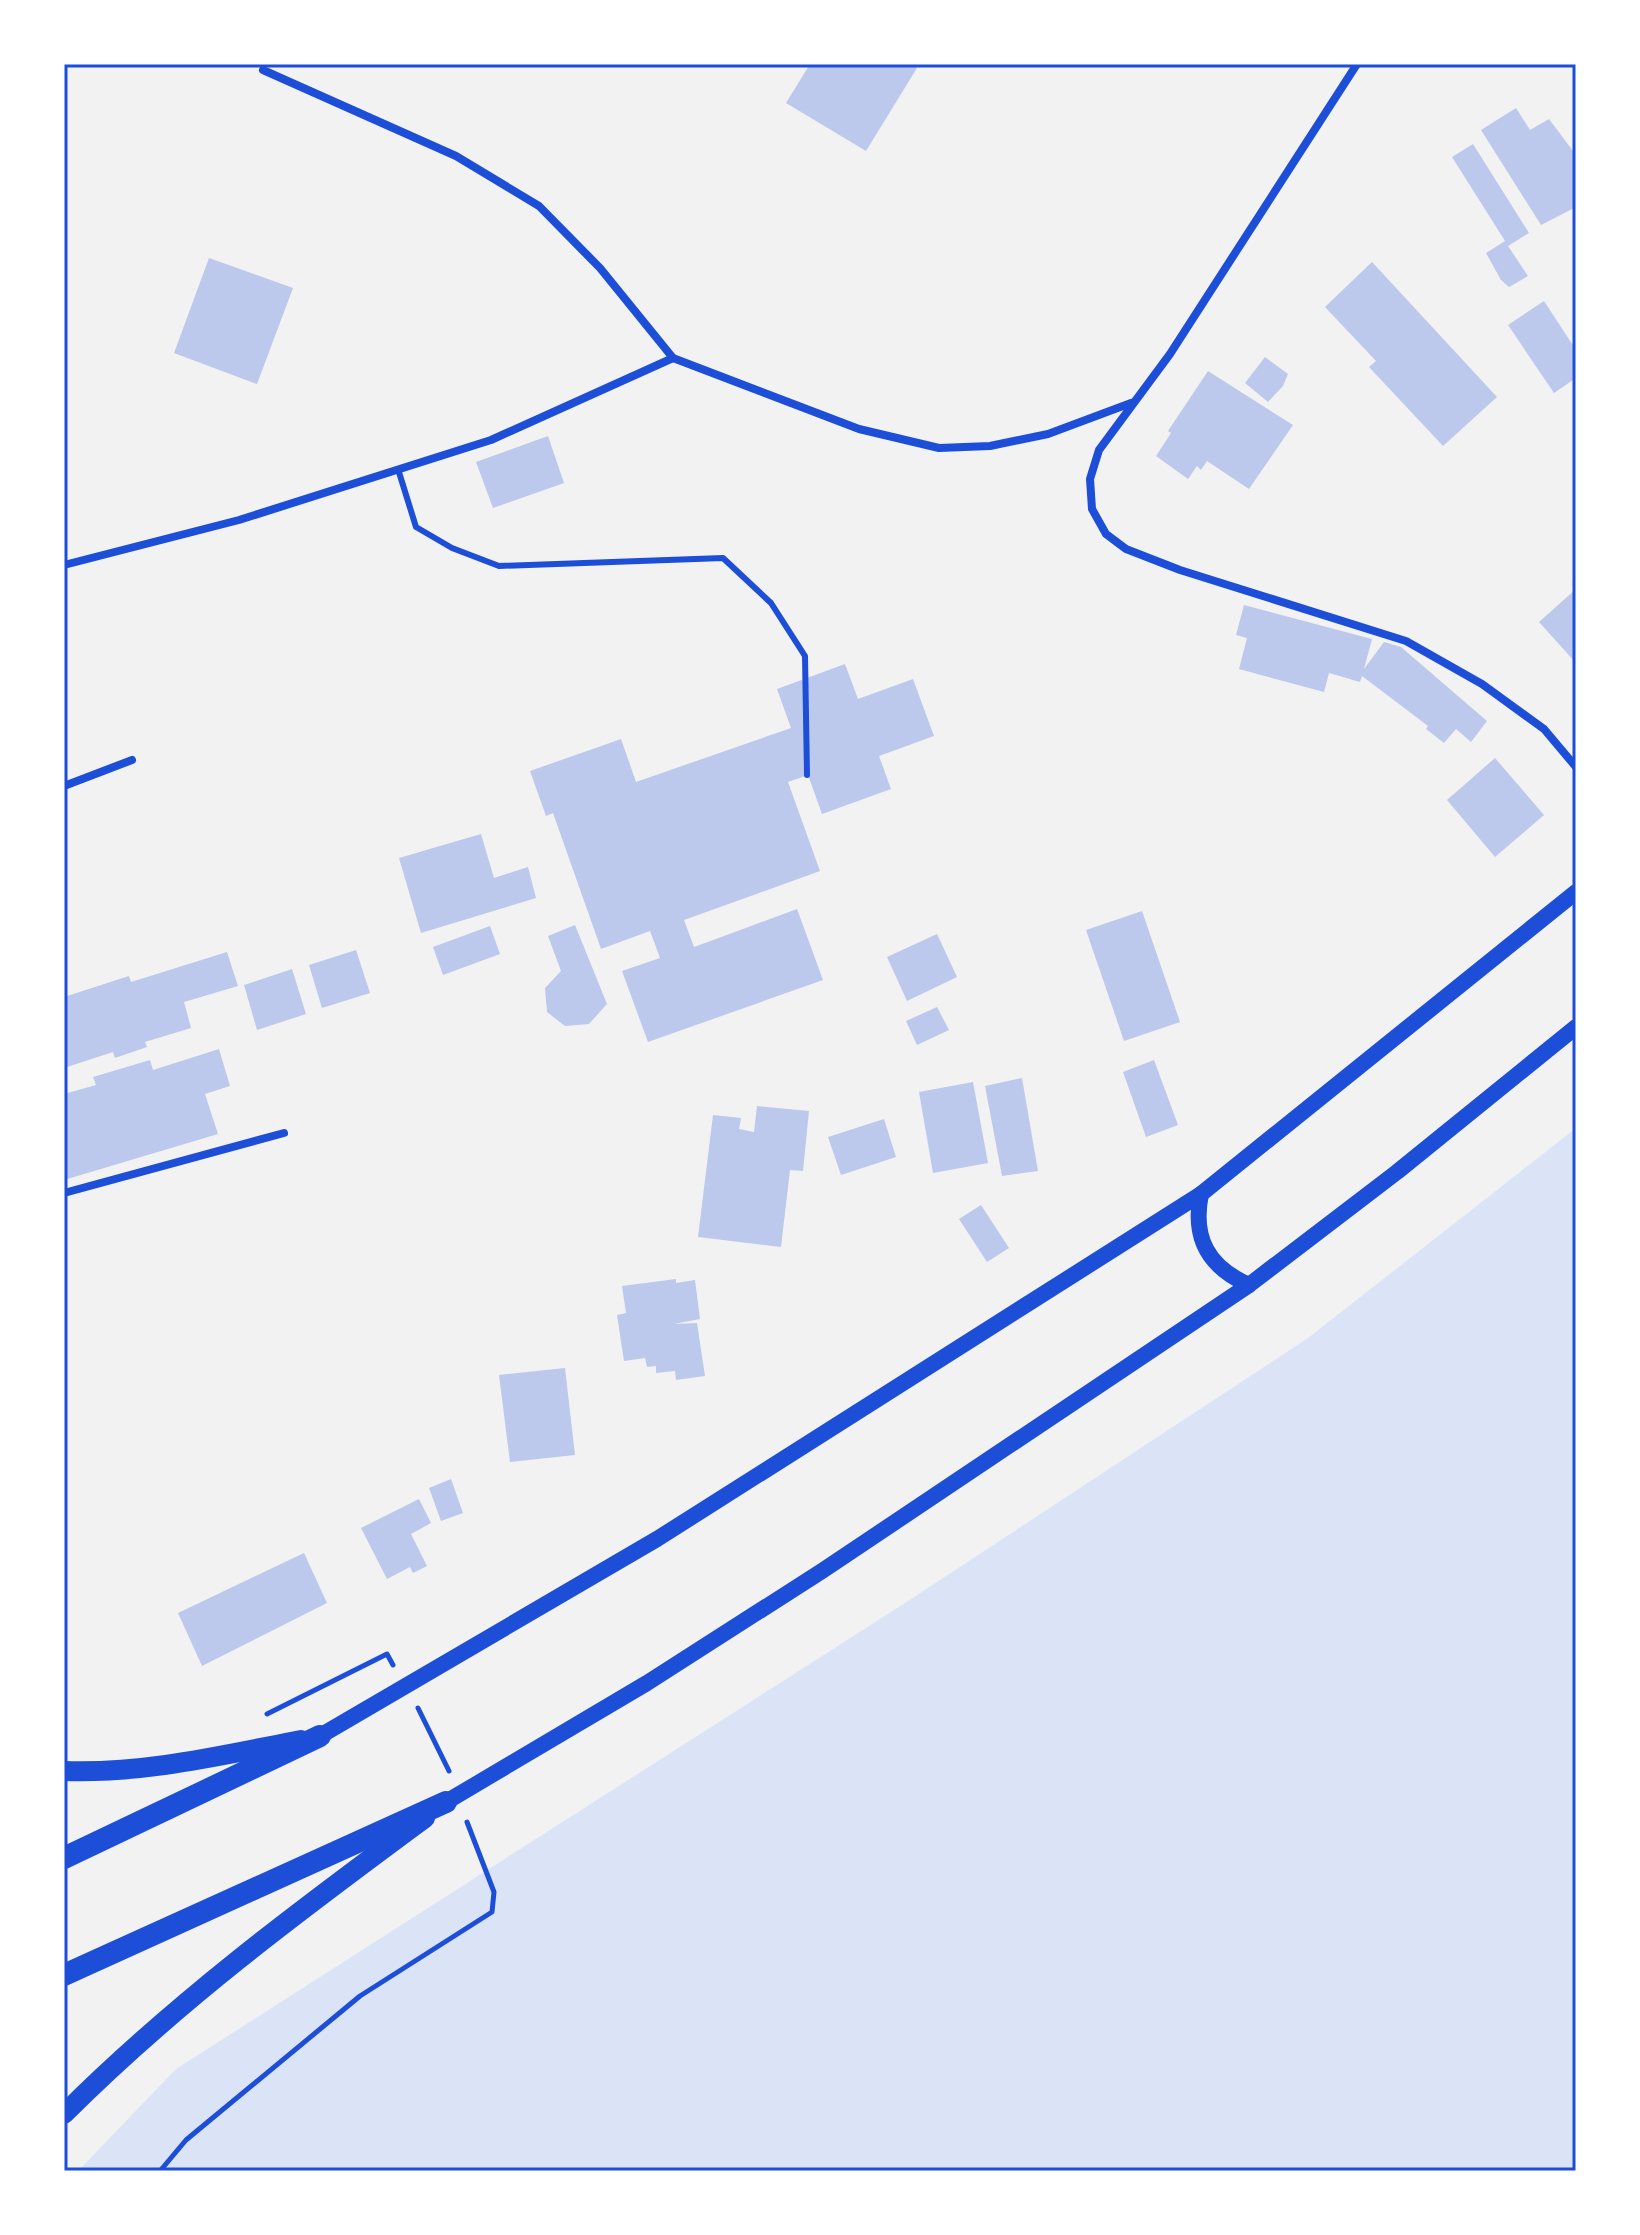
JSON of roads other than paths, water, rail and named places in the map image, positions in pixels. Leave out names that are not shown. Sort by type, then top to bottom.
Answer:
[{"type":"highway","points":[[64,1858],[320,1736]]},
{"type":"highway","points":[[64,1975],[446,1802]]},
{"type":"main road","points":[[64,1771],[98,1773],[178,1764],[320,1736],[657,1539],[1201,1194],[1576,892]]},
{"type":"main road","points":[[64,2114],[133,2047],[247,1950],[446,1802],[647,1683],[822,1571],[1249,1285],[1397,1172],[1576,1027]]},
{"type":"main road","points":[[1201,1194],[1197,1217],[1200,1240],[1211,1260],[1228,1276],[1249,1285]]},
{"type":"street","points":[[1357,64],[1170,354],[1099,450],[1090,479],[1092,509],[1106,534],[1126,549],[1180,570],[1406,641],[1482,684],[1544,729],[1576,767]]},
{"type":"street","points":[[263,70],[456,156],[539,206],[600,268],[673,358],[859,429],[939,448],[990,446],[1048,434],[1132,402]]},
{"type":"street","points":[[64,565],[239,520],[491,440],[673,358]]},
{"type":"street","points":[[64,786],[132,760]]},
{"type":"street","points":[[64,1193],[284,1133]]},
{"type":"lane","points":[[398,469],[416,527],[452,548],[499,566],[723,558],[771,603],[805,656],[807,775]]}]
